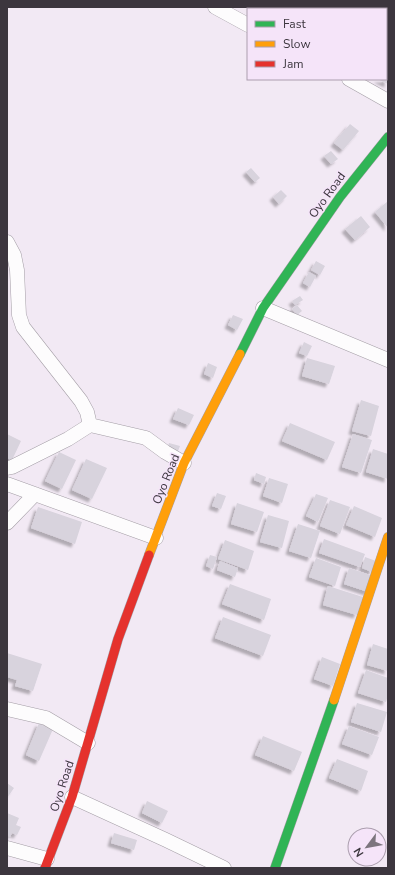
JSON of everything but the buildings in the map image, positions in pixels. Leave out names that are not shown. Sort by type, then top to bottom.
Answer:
[{"type":"street","points":[[215,7],[247,24]]},
{"type":"street","points":[[351,80],[388,101]]},
{"type":"street","name":"Oyo Road","points":[[46,864],[72,797],[118,639],[184,463],[263,308],[340,197],[388,136]]},
{"type":"street","points":[[7,242],[14,255],[17,270],[18,315],[23,327],[81,401],[90,425]]},
{"type":"street","points":[[263,308],[388,360]]},
{"type":"street","points":[[7,468],[12,467],[68,439],[90,425],[146,438],[164,452],[184,463]]},
{"type":"street","points":[[7,484],[156,538]]},
{"type":"street","points":[[7,523],[35,494]]},
{"type":"street","points":[[275,868],[321,740],[388,537]]},
{"type":"street","points":[[7,709],[46,718],[88,744]]},
{"type":"street","points":[[72,797],[224,868]]},
{"type":"street","points":[[7,848],[46,864]]},
{"type":"traffic: fast","points":[[240,354],[263,308],[340,197],[388,137]]},
{"type":"traffic: fast","points":[[275,868],[334,700]]},
{"type":"traffic: slow","points":[[149,555],[184,463],[240,354]]},
{"type":"traffic: slow","points":[[334,700],[388,537]]},
{"type":"traffic: jam","points":[[45,868],[72,797],[118,639],[149,555]]}]
